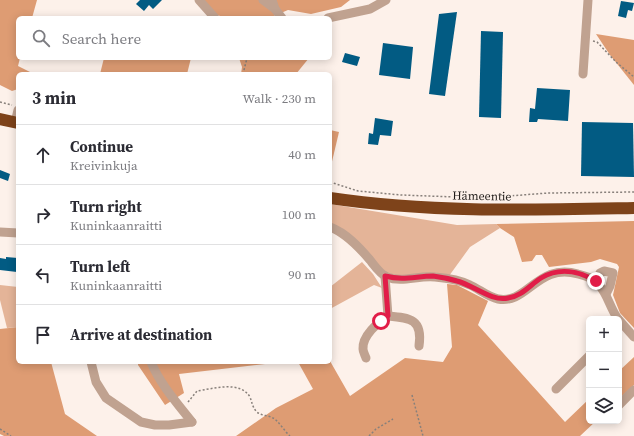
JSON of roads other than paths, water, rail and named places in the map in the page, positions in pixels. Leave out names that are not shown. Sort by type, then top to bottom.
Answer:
[{"type":"highway","points":[[0,119],[16,123]]},
{"type":"highway","name":"Hämeentie","points":[[332,198],[403,207],[448,210],[634,208]]},
{"type":"street","points":[[199,0],[213,16]]},
{"type":"street","points":[[263,0],[274,5],[281,16]]},
{"type":"street","points":[[332,17],[370,9],[386,0]]},
{"type":"street","points":[[583,74],[588,0]]},
{"type":"street","points":[[332,229],[344,235],[355,244],[385,276],[396,279],[433,276],[449,279],[470,285],[497,299],[506,299],[521,294],[542,278],[562,271],[587,276],[596,281],[606,294],[615,316]]},
{"type":"street","points":[[0,232],[16,233]]},
{"type":"street","points":[[596,281],[600,273],[604,271],[613,273],[610,286],[606,294]]},
{"type":"street","points":[[385,276],[388,316]]},
{"type":"street","points":[[366,358],[363,349],[364,342],[373,327],[388,316],[414,321],[419,328],[419,346]]},
{"type":"street","points":[[622,324],[634,337]]},
{"type":"street","points":[[556,389],[586,359]]},
{"type":"street","points":[[92,364],[96,382],[106,398],[141,422],[155,425],[169,425],[192,422],[156,373],[152,364]]},
{"type":"street","points":[[622,402],[634,390]]}]
